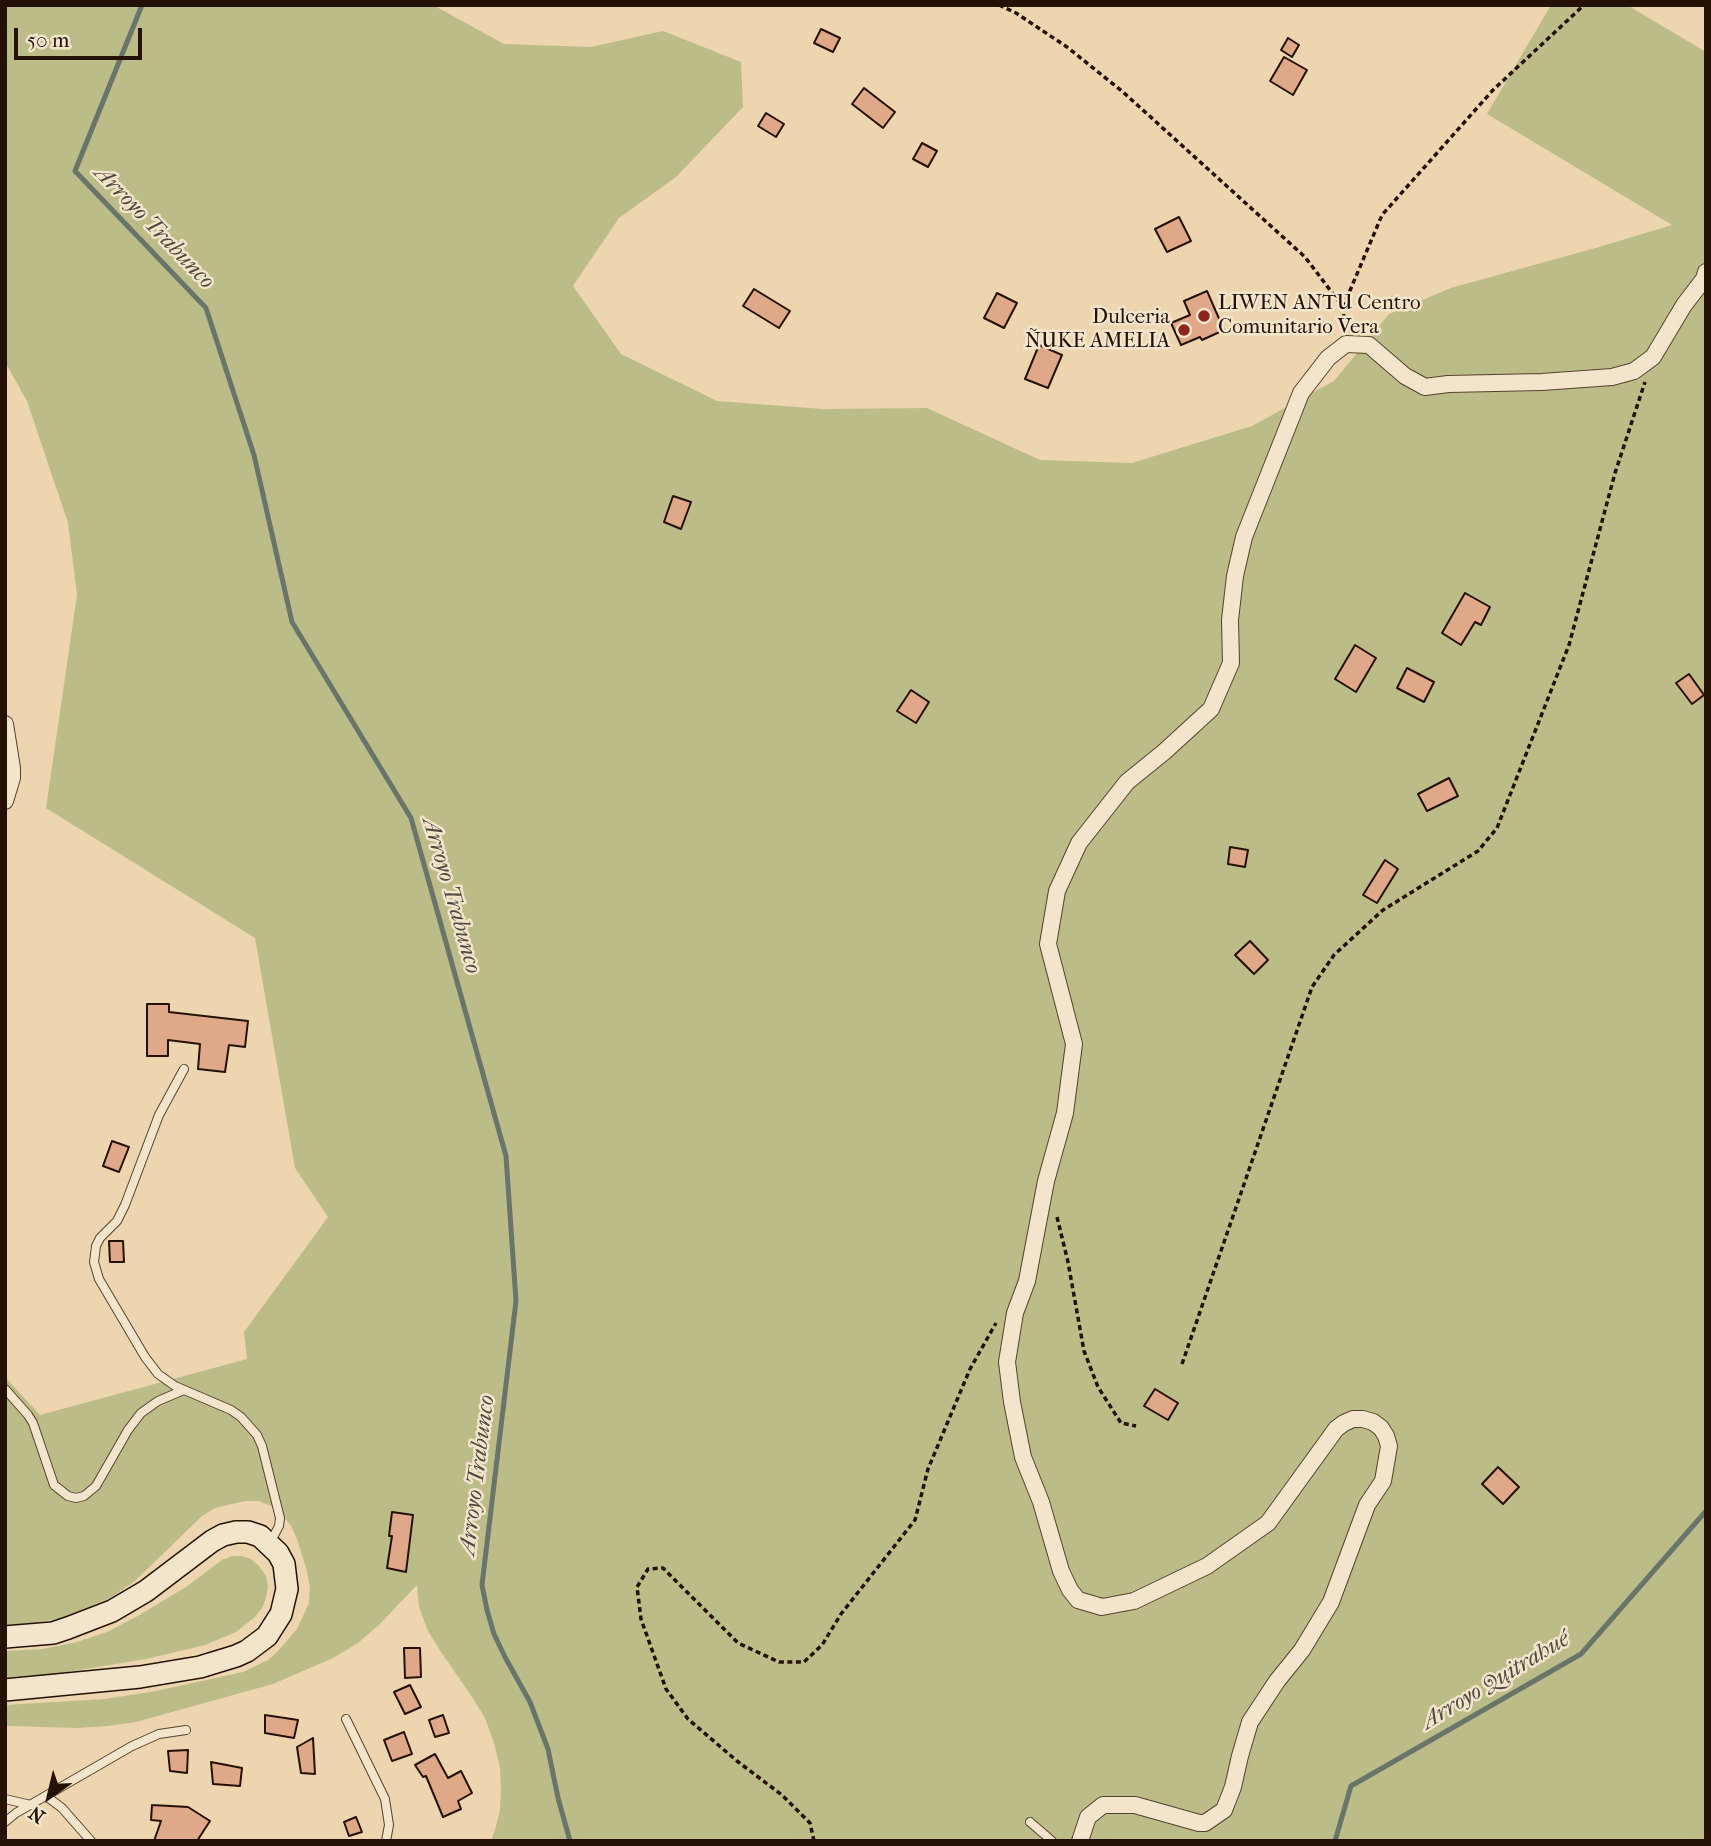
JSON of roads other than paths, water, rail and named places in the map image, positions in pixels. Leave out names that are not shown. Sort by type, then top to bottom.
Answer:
[{"type":"street","points":[[1080,1841],[1088,1816],[1103,1805],[1135,1805],[1199,1823],[1205,1823],[1224,1810],[1233,1787],[1250,1721],[1302,1650],[1331,1602],[1367,1505],[1383,1481],[1389,1446],[1387,1436],[1373,1422],[1353,1419],[1344,1423],[1336,1429],[1268,1523],[1207,1566],[1135,1601],[1102,1607],[1078,1600],[1070,1590],[1061,1571],[1041,1502],[1023,1457],[1007,1362],[1015,1313],[1027,1281],[1046,1181],[1065,1113],[1074,1044],[1048,944],[1057,891],[1079,843],[1127,782],[1211,709],[1231,663],[1230,620],[1235,576],[1244,537],[1301,393],[1328,358],[1346,344],[1369,345],[1405,376],[1425,387],[1612,377],[1634,370],[1653,356],[1706,272]]},
{"type":"street","points":[[5,724],[12,768],[6,797]]},
{"type":"street","points":[[5,1637],[53,1633],[111,1611],[146,1591],[223,1535],[248,1532],[260,1536],[278,1553],[284,1564],[287,1577],[286,1601],[281,1614],[267,1636],[247,1651],[219,1662],[181,1671],[110,1681],[5,1690]]},
{"type":"lane","points":[[184,1069],[159,1115],[125,1205],[117,1221],[96,1246],[94,1262],[99,1279],[152,1366],[166,1381],[231,1410],[241,1417],[257,1436],[262,1446],[280,1518],[270,1544]]},
{"type":"lane","points":[[5,1389],[33,1423],[54,1485],[68,1496],[76,1498],[84,1496],[96,1486],[128,1430],[141,1413],[158,1401],[184,1390]]},
{"type":"lane","points":[[346,1719],[385,1799],[389,1825],[386,1841]]},
{"type":"lane","points":[[5,1822],[144,1740],[159,1734],[186,1730]]},
{"type":"lane","points":[[46,1796],[69,1814],[91,1841]]},
{"type":"lane","points":[[5,1800],[31,1805]]},
{"type":"lane","points":[[1030,1822],[1052,1841]]},
{"type":"waterway","name":"Arroyo Trabunco","points":[[142,5],[75,171],[206,308],[254,455],[292,622],[411,818],[506,1156],[516,1301],[482,1585],[494,1634],[530,1702],[548,1749],[570,1841]]},
{"type":"waterway","name":"Arroyo Quitrahué","points":[[1335,1841],[1351,1786],[1581,1654],[1706,1511]]},
{"type":"place","name":"LIWEN ANTU Centro Comunitario Vera","points":[[1204,316]]},
{"type":"place","name":"Dulceria ÑUKE AMELIA","points":[[1184,330]]}]
